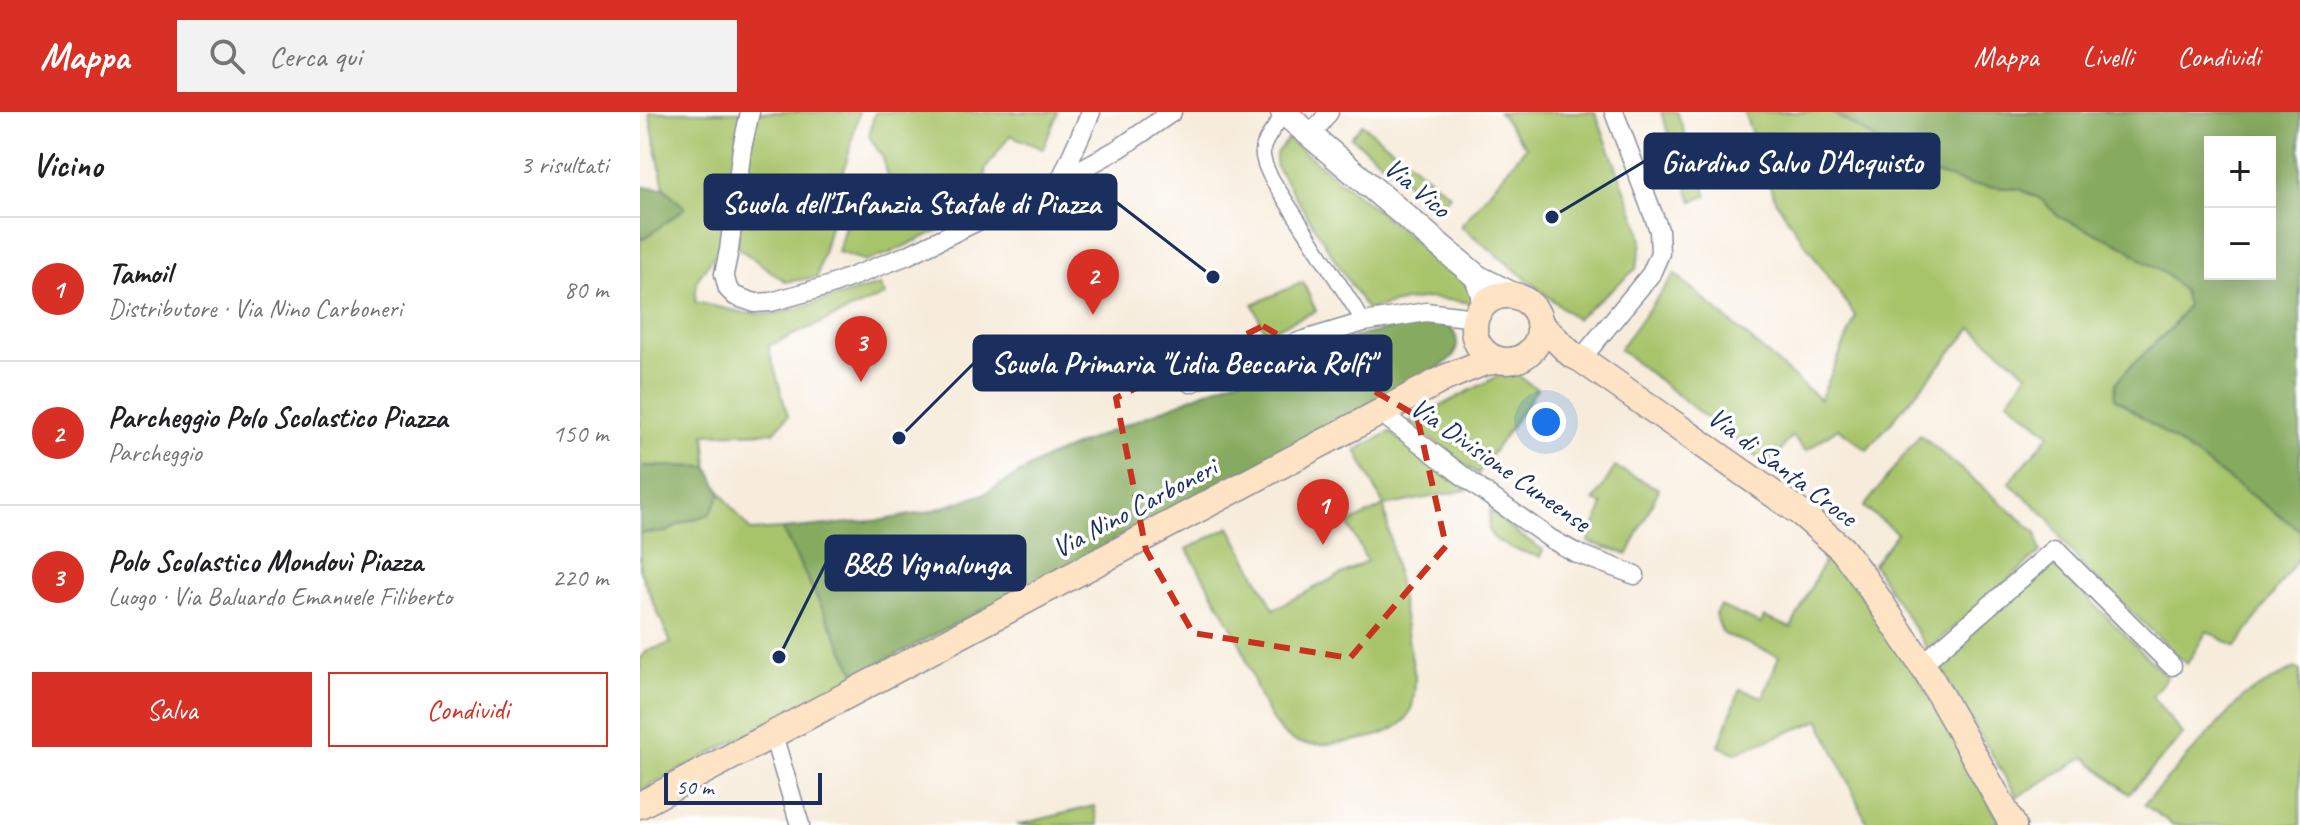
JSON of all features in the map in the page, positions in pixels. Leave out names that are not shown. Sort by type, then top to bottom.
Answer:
[{"type":"main road","points":[[1498,360],[1482,350],[1478,322],[1497,296],[1515,296],[1531,305],[1539,323],[1537,340],[1526,354]]},
{"type":"main road","name":"Via Nino Carboneri","points":[[1445,378],[1471,352],[1478,322]]},
{"type":"main road","name":"Via di Santa Croce","points":[[1539,323],[1576,356],[1817,525],[1842,549],[1922,664],[2013,825]]},
{"type":"main road","points":[[1526,354],[1576,356]]},
{"type":"main road","name":"Via Nino Carboneri","points":[[640,805],[1445,378],[1473,366],[1518,359],[1526,354]]},
{"type":"street","points":[[750,112],[724,274],[726,284],[735,296],[755,303],[771,302],[828,286],[951,235],[1120,148],[1172,112]]},
{"type":"street","points":[[1060,181],[1091,112]]},
{"type":"street","points":[[1284,112],[1262,149],[1262,161],[1364,322]]},
{"type":"street","name":"Via Vico","points":[[1284,112],[1477,277],[1515,296]]},
{"type":"street","points":[[1311,136],[1329,112]]},
{"type":"street","points":[[1576,356],[1651,274],[1660,253],[1659,230],[1614,112]]},
{"type":"street","points":[[1190,383],[1304,340],[1364,322],[1426,312],[1478,322],[1483,294],[1477,277]]},
{"type":"street","name":"Via Divisione Cuneense","points":[[1381,413],[1551,539],[1567,549],[1635,575]]},
{"type":"street","points":[[1922,664],[2055,549],[2172,666]]},
{"type":"street","points":[[773,735],[800,825]]},
{"type":"highlighted area","points":[[1263,326],[1417,416],[1446,546],[1350,658],[1193,633],[1146,550],[1116,398]]},
{"type":"green space","points":[[649,112],[742,112],[722,244],[697,280],[695,302],[745,313],[775,314],[880,285],[885,295],[768,346],[788,416],[774,432],[705,434],[708,467],[640,466],[640,239],[684,208],[664,188]]},
{"type":"green space","points":[[757,112],[859,112],[817,277],[786,282],[737,247],[748,150]]},
{"type":"green space","points":[[875,112],[1058,112],[1043,149],[1010,135],[985,170],[987,191],[994,205],[866,261],[838,252],[858,175],[874,197],[891,188],[883,158],[869,136]]},
{"type":"green space","points":[[1499,112],[1595,112],[1639,226],[1642,243],[1636,269],[1576,319],[1461,226],[1526,147]]},
{"type":"green space","points":[[1661,112],[1677,112],[1707,196],[1692,201]]},
{"type":"green space","points":[[1744,112],[1831,112],[1926,171],[1971,185],[2020,189],[2041,199],[2059,217],[2124,246],[2167,275],[2183,291],[2188,305],[2172,327],[2126,371],[2117,383],[2115,398],[2300,530],[2300,556],[2236,647],[2207,631],[2187,664],[2085,568],[2063,542],[2048,517],[2009,483],[2050,434],[2008,400],[2028,374],[1972,328],[1867,450],[1838,428],[1806,451],[1792,436],[1768,466],[1619,349],[1675,274],[1820,400],[1856,317],[1775,200]]},
{"type":"green space","points":[[1831,112],[2300,112],[2300,530],[2115,398],[2116,383],[2172,327],[2187,305],[2183,291],[2167,275],[2124,246],[2059,217],[2041,199],[2020,189],[1971,185],[1926,171]]},
{"type":"green space","points":[[1362,124],[1450,195],[1439,208],[1351,137]]},
{"type":"green space","points":[[1288,139],[1481,294],[1473,303],[1431,298],[1367,310],[1276,166],[1276,153]]},
{"type":"green space","points":[[640,187],[664,188],[685,208],[640,239]]},
{"type":"green space","points":[[1303,282],[1316,311],[1265,333],[1253,304]]},
{"type":"green space","points":[[1416,323],[1442,324],[1455,335],[1457,345],[1454,355],[1434,371],[857,676],[782,529],[883,520],[928,512],[984,494],[1048,457],[1229,382],[1355,337]]},
{"type":"green space","points":[[1510,370],[1537,389],[1478,474],[1409,422]]},
{"type":"green space","points":[[1390,432],[1467,490],[1384,506],[1356,450]]},
{"type":"green space","points":[[1920,435],[2036,532],[2040,552],[1928,650],[1873,564],[1897,533],[1864,507]]},
{"type":"green space","points":[[640,466],[708,467],[721,493],[710,514],[679,524],[667,532],[640,533]]},
{"type":"green space","points":[[1615,467],[1659,489],[1628,554],[1588,542],[1603,505],[1594,501]]},
{"type":"green space","points":[[721,493],[751,531],[782,529],[857,676],[640,791],[640,659],[647,651],[671,643],[640,571],[640,533],[667,532],[679,524],[709,514]]},
{"type":"green space","points":[[1384,506],[1415,677],[1412,708],[1403,722],[1376,736],[1333,744],[1299,743],[1281,732],[1265,708],[1238,639],[1187,549],[1230,527],[1274,609],[1367,561],[1348,524]]},
{"type":"green space","points":[[1490,510],[1543,550],[1540,557],[1496,540],[1489,530]]},
{"type":"green space","points":[[1828,553],[1922,683],[2000,823],[1868,825],[1820,720],[1735,753],[1719,746],[1740,689],[1763,697],[1779,656],[1723,634],[1715,614],[1720,606],[1761,624],[1764,617],[1791,628]]},
{"type":"green space","points":[[2054,564],[2167,677],[2152,696],[2183,735],[2129,794],[2085,757],[2017,797],[1936,661]]},
{"type":"green space","points":[[2295,668],[2300,671],[2300,825],[2173,825],[2144,804],[2244,696]]},
{"type":"green space","points":[[1094,806],[1098,825],[1017,825]]},
{"type":"place","name":"Giardino Salvo D'Acquisto","points":[[1552,217]]},
{"type":"place","name":"Scuola dell'Infanzia Statale di Piazza","points":[[1213,277]]},
{"type":"place","name":"Parcheggio Polo Scolastico Piazza","points":[[1093,315]]},
{"type":"place","name":"Polo Scolastico Mondovì Piazza","points":[[861,382]]},
{"type":"place","name":"Scuola Primaria \"Lidia Beccaria Rolfi\"","points":[[899,438]]},
{"type":"place","name":"Tamoil","points":[[1323,545]]},
{"type":"place","name":"B&B Vignalunga","points":[[779,657]]}]
